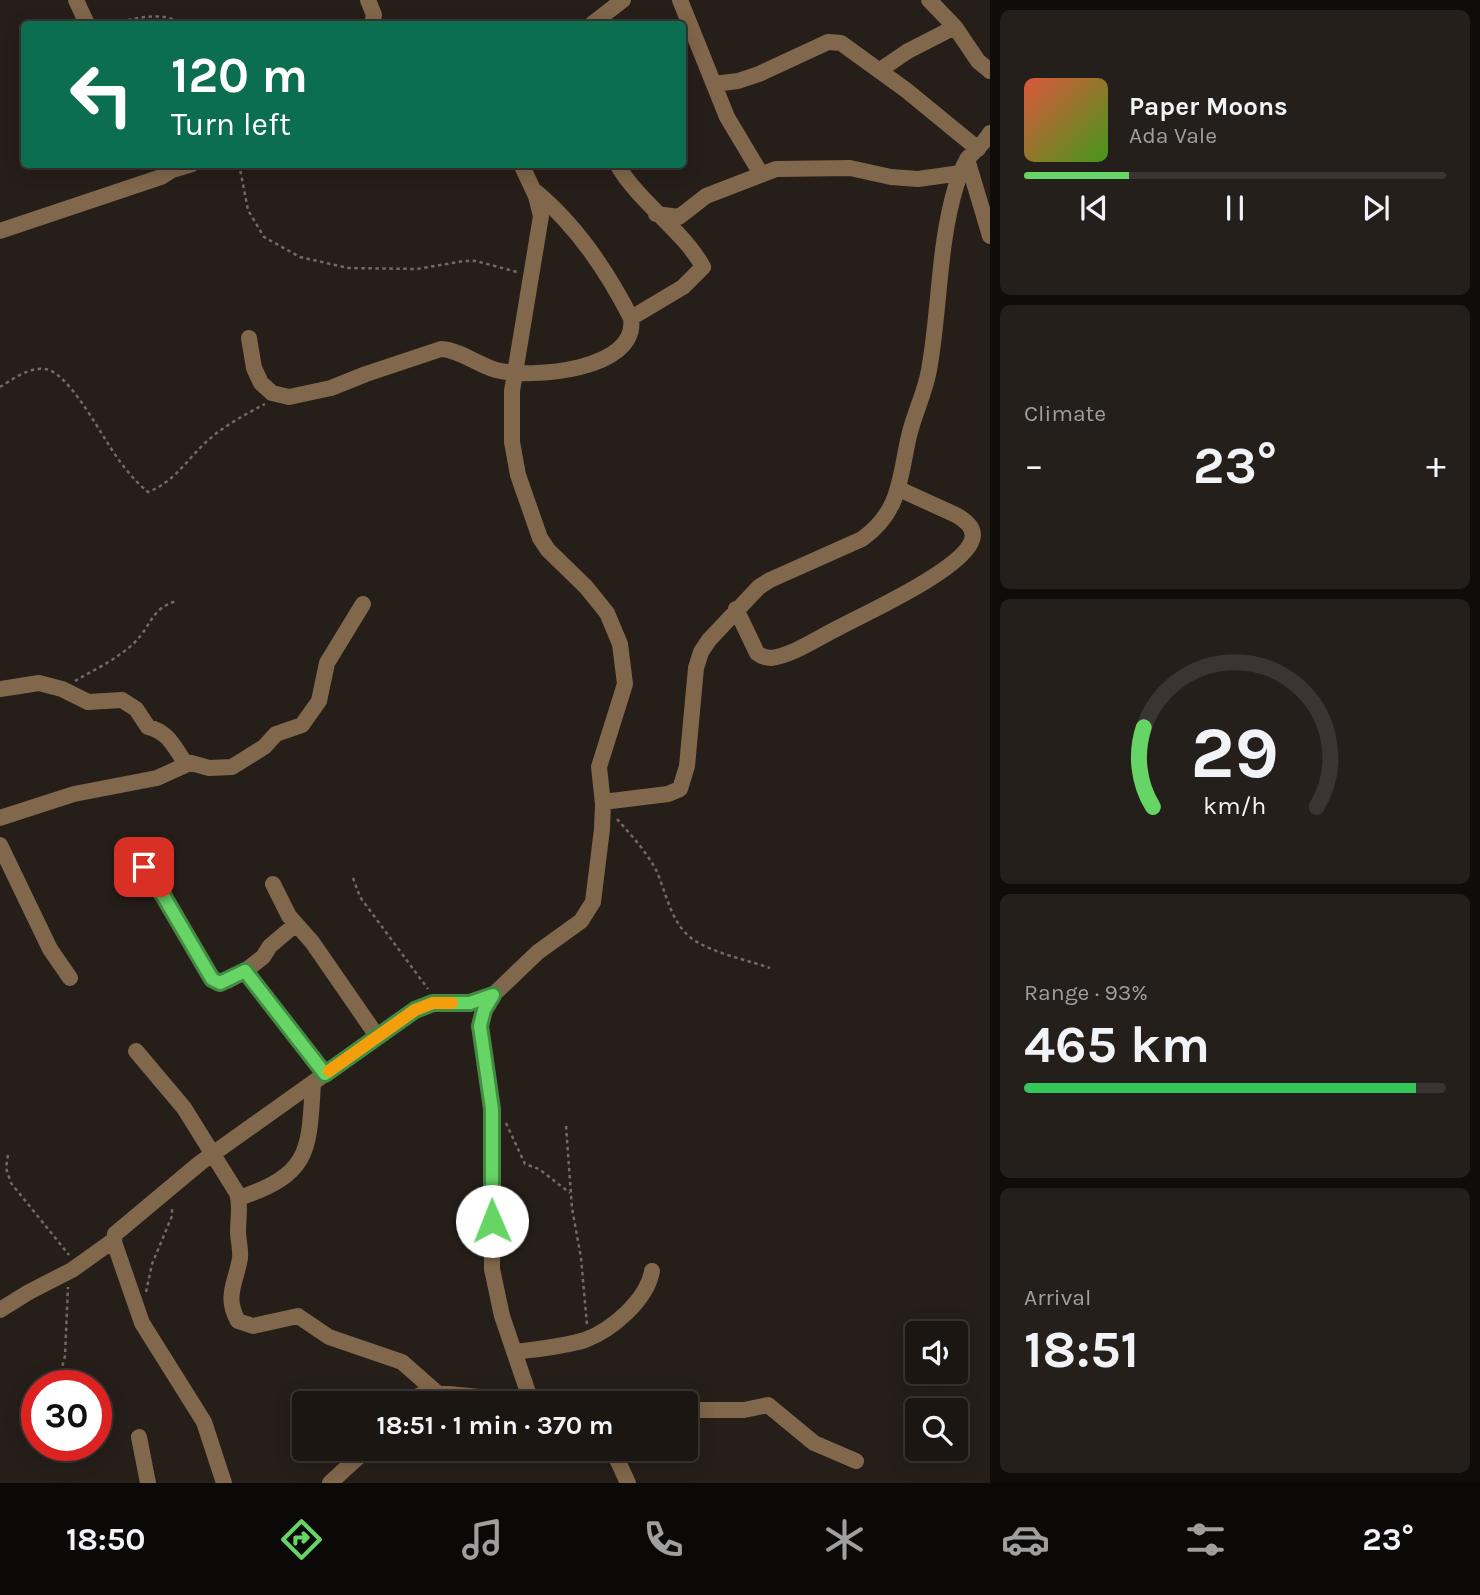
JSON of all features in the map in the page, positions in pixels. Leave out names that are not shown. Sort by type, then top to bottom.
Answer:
[{"type":"street","points":[[76,0],[86,21]]},
{"type":"street","points":[[368,0],[373,12],[372,21]]},
{"type":"street","points":[[596,21],[622,0]]},
{"type":"street","points":[[680,0],[731,125],[761,174]]},
{"type":"street","points":[[929,0],[955,27],[975,58],[990,71]]},
{"type":"street","points":[[880,70],[908,51],[955,27]]},
{"type":"street","points":[[714,84],[738,81],[759,74],[828,42],[841,43],[880,70],[969,160],[990,236]]},
{"type":"street","points":[[603,803],[679,791],[687,766],[698,660],[709,640],[763,583],[841,549],[875,529],[886,517],[899,489],[912,423],[929,369],[949,215],[969,160],[990,133]]},
{"type":"street","points":[[656,214],[679,217],[706,196],[776,169],[850,169],[918,179],[969,160]]},
{"type":"street","points":[[0,231],[161,177],[171,168]]},
{"type":"street","points":[[523,168],[541,216],[512,391],[512,442],[518,475],[535,527],[545,546],[603,606],[620,644],[625,684],[599,767],[603,803],[593,902],[586,914],[567,933],[538,952],[493,995],[484,1010],[480,1026],[492,1109],[491,1256],[502,1316],[527,1391]]},
{"type":"street","points":[[620,168],[656,214],[691,248],[703,268],[683,287],[631,318]]},
{"type":"street","points":[[249,338],[254,368],[261,383],[268,391],[280,396],[296,397],[331,388],[441,349],[496,370],[515,373],[547,373],[607,359],[625,340],[631,326],[631,318],[613,284],[576,232],[533,189]]},
{"type":"street","points":[[736,609],[757,653],[773,658],[795,650],[912,590],[944,568],[968,547],[972,540],[971,528],[956,515],[899,489]]},
{"type":"street","points":[[0,688],[39,684],[88,702],[117,699],[132,704],[148,727],[166,735],[184,761],[220,769],[232,767],[264,747],[276,734],[302,724],[320,701],[327,663],[363,604]]},
{"type":"street","points":[[0,818],[74,794],[157,778],[190,763]]},
{"type":"street","points":[[0,845],[21,884],[39,929],[70,978]]},
{"type":"street","points":[[144,867],[212,979],[220,983],[245,971],[296,924]]},
{"type":"street","points":[[274,884],[282,903],[296,924],[312,942],[377,1035]]},
{"type":"street","points":[[239,1198],[275,1185],[287,1176],[299,1160],[307,1146],[311,1130],[319,1078],[245,971]]},
{"type":"street","points":[[0,1310],[75,1268],[114,1240],[118,1229],[213,1154],[415,1010],[438,1003],[470,1003],[493,995]]},
{"type":"street","points":[[136,1051],[172,1091],[239,1198],[240,1257],[231,1303],[238,1321],[253,1326],[298,1316],[329,1337],[402,1362],[435,1391]]},
{"type":"street","points":[[114,1240],[148,1334],[204,1422],[224,1483]]},
{"type":"street","points":[[514,1352],[586,1339],[601,1332],[642,1295],[652,1271]]},
{"type":"street","points":[[698,1410],[744,1410],[768,1405],[814,1443],[856,1461]]},
{"type":"street","points":[[139,1437],[148,1483]]},
{"type":"street","points":[[330,1483],[355,1461]]},
{"type":"street","points":[[618,1461],[628,1483]]},
{"type":"path","points":[[122,21],[163,15],[176,21]]},
{"type":"path","points":[[240,168],[248,210],[264,237],[300,257],[348,268],[426,268],[476,261],[531,277]]},
{"type":"path","points":[[0,387],[34,370],[43,368],[52,371],[72,390],[95,420],[107,442],[148,492],[159,488],[186,466],[207,441],[248,413],[280,396]]},
{"type":"path","points":[[66,692],[73,682],[99,668],[135,642],[158,609],[177,601]]},
{"type":"path","points":[[603,803],[645,853],[685,933],[695,942],[769,968]]},
{"type":"path","points":[[354,878],[360,897],[438,1003]]},
{"type":"path","points":[[505,1121],[526,1164],[538,1169],[571,1194]]},
{"type":"path","points":[[566,1126],[571,1194],[585,1293],[586,1339]]},
{"type":"path","points":[[8,1155],[6,1168],[11,1184],[75,1268],[67,1292],[65,1356],[61,1370]]},
{"type":"path","points":[[139,1313],[146,1295],[152,1264],[173,1216],[175,1185]]},
{"type":"slow traffic","points":[[329,1071],[415,1010],[433,1003],[452,1003]]},
{"type":"route","points":[[144,867],[212,979],[220,983],[245,971],[325,1074],[371,1039],[425,1005],[442,1002],[470,1003],[493,995],[481,1016],[480,1026],[492,1109],[492,1221]]}]
